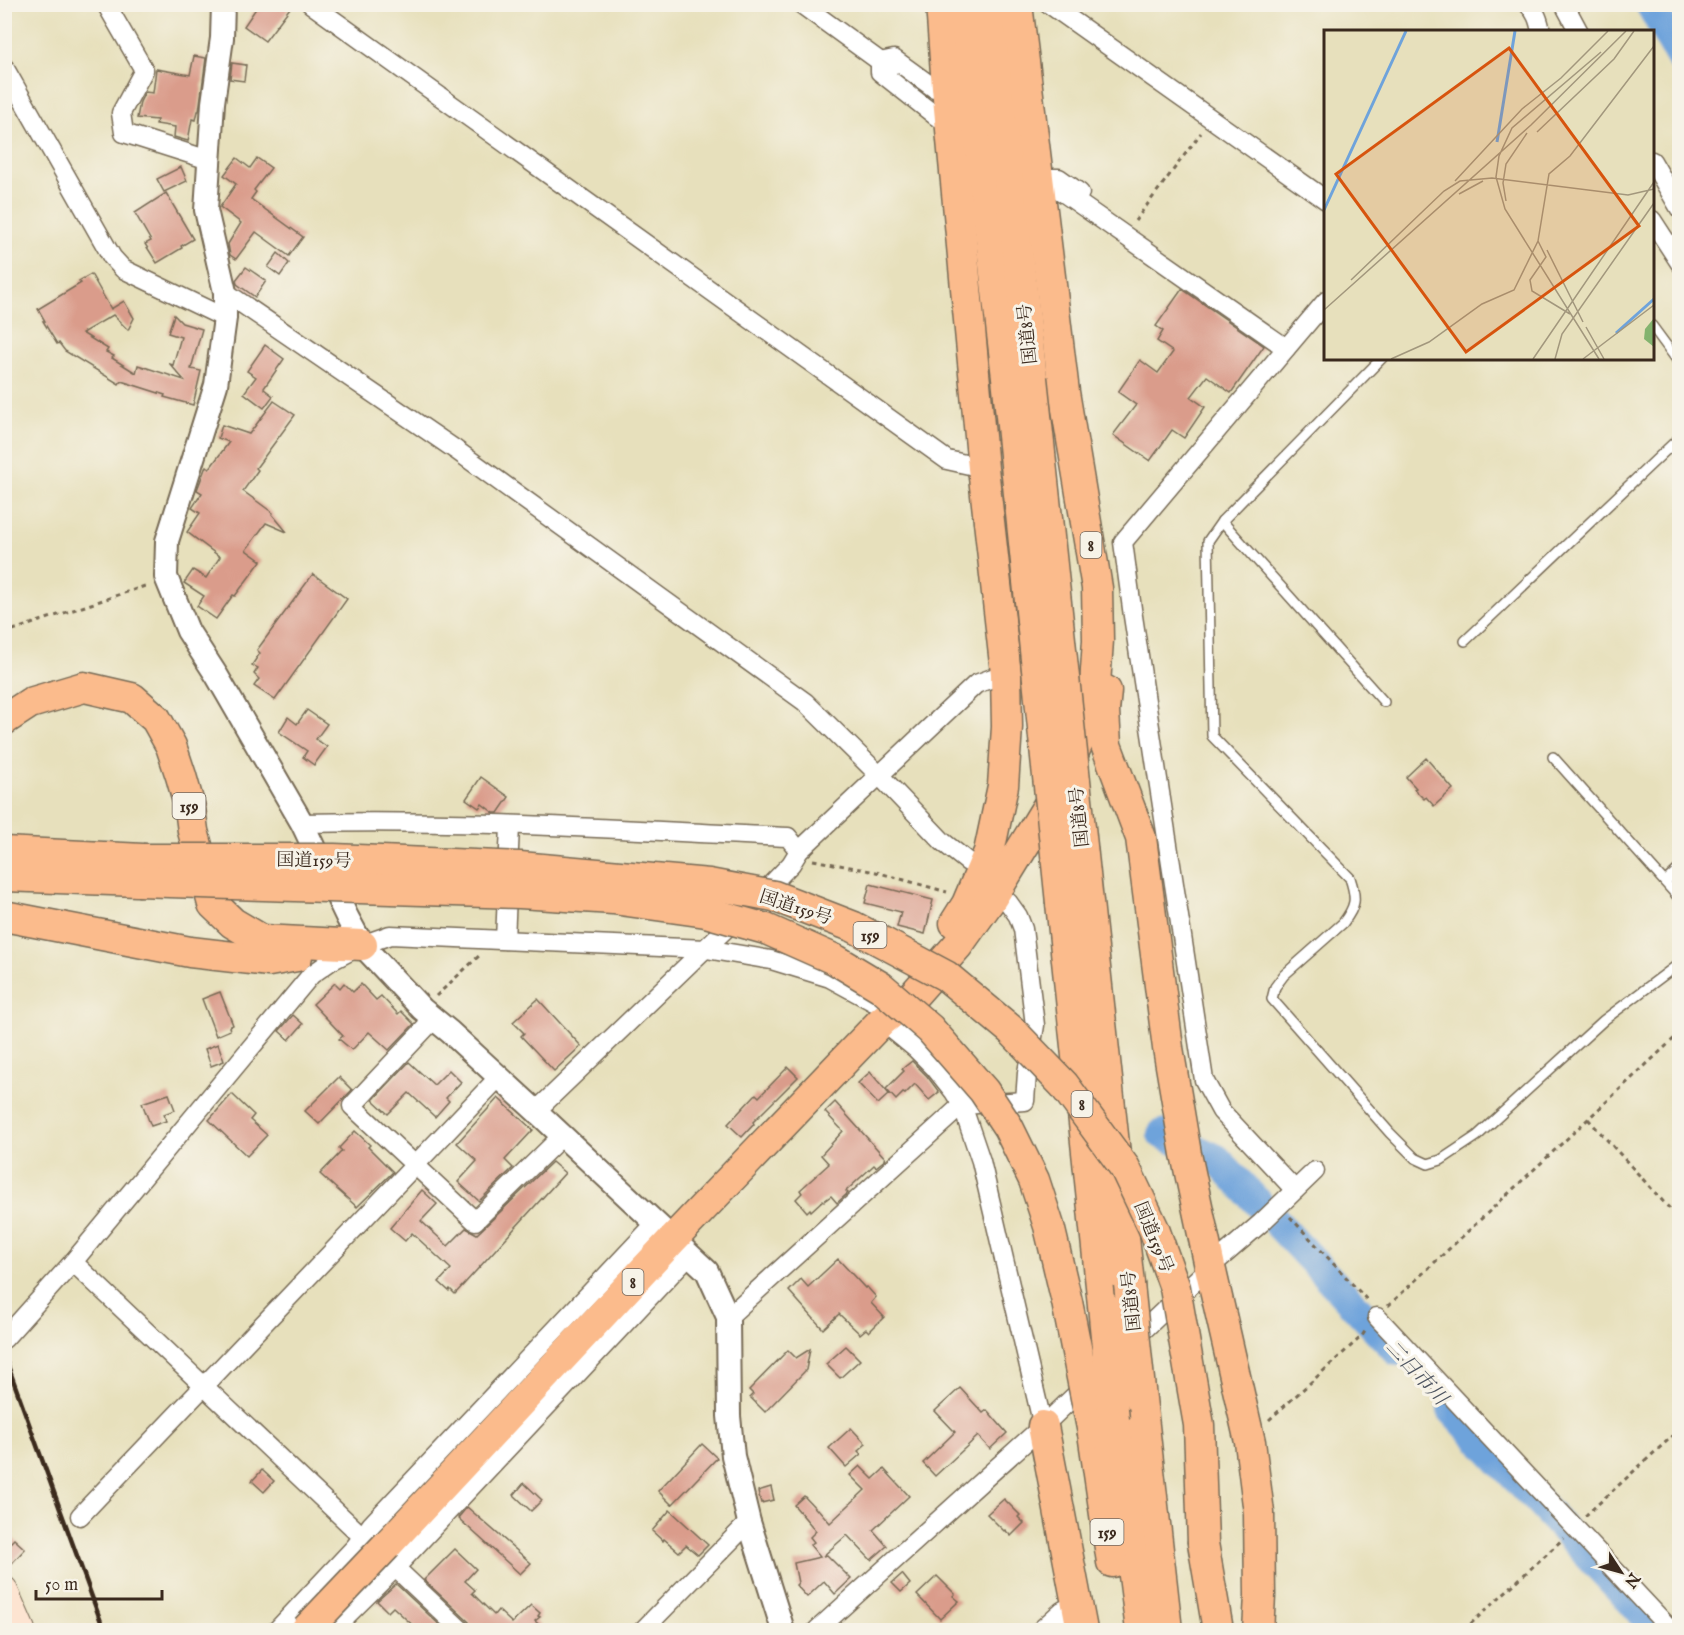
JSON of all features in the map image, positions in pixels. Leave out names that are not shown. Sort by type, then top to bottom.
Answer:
[{"type":"highway","name":"8","points":[[306,1630],[672,1240],[878,1011],[905,989],[944,941],[967,904],[989,852],[1003,786],[1007,727],[1006,673],[983,468],[950,116],[936,91],[941,4]]},
{"type":"highway","name":"国道8号","points":[[964,4],[1019,377]]},
{"type":"highway","name":"国道8号","points":[[989,4],[1019,377],[1075,902],[1129,1284],[1167,1630]]},
{"type":"highway","name":"8","points":[[878,1011],[912,997],[958,945],[991,899],[1056,793],[1083,731],[1095,685],[1098,640],[1097,588],[1064,392],[1047,192],[1017,4]]},
{"type":"highway","points":[[1097,588],[1108,638],[1104,711],[1106,745],[1141,838],[1168,1048],[1184,1143],[1250,1442],[1259,1513],[1258,1630]]},
{"type":"highway","name":"159","points":[[4,720],[30,703],[84,687],[132,698],[156,719],[171,746],[190,808],[193,831],[213,904],[232,923],[262,940],[362,945]]},
{"type":"highway","name":"国道159号","points":[[4,852],[140,870],[207,883],[520,893],[613,899],[706,912],[776,934],[836,960],[881,987],[930,1029],[984,1091],[1008,1127],[1034,1180],[1049,1226],[1067,1302],[1104,1426],[1122,1630]]},
{"type":"highway","name":"国道159号","points":[[4,876],[334,859],[509,866],[709,885],[774,896],[854,927],[946,976],[1011,1030],[1064,1085],[1125,1168],[1154,1229],[1175,1288],[1199,1425],[1207,1630]]},
{"type":"highway","name":"国道8号","points":[[1075,902],[1103,1305],[1104,1426],[1141,1630]]},
{"type":"highway","points":[[4,916],[189,952],[270,961],[362,945]]},
{"type":"highway","points":[[1043,1426],[1080,1617]]},
{"type":"highway","points":[[1203,1543],[1218,1630]]},
{"type":"main road","points":[[4,1589],[22,1630]]},
{"type":"main road","points":[[4,1623],[7,1630]]},
{"type":"street","points":[[106,4],[144,70],[121,113],[124,134],[209,160]]},
{"type":"street","points":[[223,4],[222,38],[213,103],[206,210],[225,292],[225,318],[216,385],[167,541],[166,577],[188,631],[217,676],[302,823],[346,917],[362,945],[428,1014],[536,1111],[707,1271],[728,1317],[729,1416],[732,1446],[749,1522],[783,1630]]},
{"type":"street","points":[[311,4],[947,460],[983,468]]},
{"type":"street","points":[[801,4],[880,62],[894,59],[936,91]]},
{"type":"street","points":[[1049,4],[1324,199]]},
{"type":"street","points":[[1528,4],[1534,10],[1541,30]]},
{"type":"street","points":[[1564,4],[1578,30]]},
{"type":"street","points":[[880,62],[880,72],[937,117],[950,116]]},
{"type":"street","points":[[4,67],[112,257],[123,268],[225,318]]},
{"type":"street","points":[[1654,164],[1680,209]]},
{"type":"street","points":[[1059,178],[1104,209],[1103,221],[1091,225],[1059,204],[1047,192],[1059,178]]},
{"type":"street","points":[[1103,221],[1286,348]]},
{"type":"street","points":[[1654,222],[1680,263]]},
{"type":"street","points":[[225,292],[456,450],[805,702],[943,842],[968,862]]},
{"type":"street","points":[[1295,1190],[1221,1112],[1204,1080],[1123,542],[1324,303]]},
{"type":"street","points":[[536,1111],[706,949],[791,864],[799,851],[976,684],[1006,673]]},
{"type":"street","points":[[302,823],[369,821],[510,825],[788,837],[799,851]]},
{"type":"street","points":[[501,940],[510,825]]},
{"type":"street","points":[[728,1317],[962,1105],[1024,1101],[1035,1024],[1023,928],[1008,902]]},
{"type":"street","points":[[4,1339],[73,1262],[310,975],[331,961],[362,945],[390,935],[706,949],[771,960],[831,978],[878,1011],[935,1068],[954,1092],[962,1105],[981,1161],[1043,1426]]},
{"type":"street","points":[[428,1014],[352,1106],[475,1221],[562,1136]]},
{"type":"street","points":[[80,1516],[499,1077]]},
{"type":"street","points":[[817,1630],[1043,1426],[1315,1171]]},
{"type":"street","points":[[382,1550],[372,1525],[672,1240]]},
{"type":"street","points":[[332,1630],[382,1550],[483,1468],[672,1240]]},
{"type":"street","points":[[73,1262],[382,1550],[461,1630]]},
{"type":"street","points":[[1372,1322],[1569,1532],[1671,1630]]},
{"type":"street","points":[[643,1630],[749,1522]]},
{"type":"street","points":[[277,1630],[355,1547],[382,1550]]},
{"type":"street","points":[[1041,1630],[1062,1611],[1080,1617]]},
{"type":"lane","points":[[1654,327],[1680,364]]},
{"type":"lane","points":[[1380,360],[1222,521],[1208,541],[1212,736],[1350,879],[1355,895],[1351,913],[1343,923],[1284,975],[1275,987],[1272,999],[1414,1158],[1428,1164],[1441,1160],[1477,1136],[1604,1020],[1680,963]]},
{"type":"lane","points":[[1465,641],[1680,437]]},
{"type":"lane","points":[[1222,521],[1384,702]]},
{"type":"lane","points":[[1553,757],[1680,899]]},
{"type":"lane","points":[[1665,882],[1680,868]]},
{"type":"path","points":[[1124,236],[1212,119]]},
{"type":"path","points":[[4,633],[166,577]]},
{"type":"path","points":[[799,851],[813,860],[876,872],[954,894]]},
{"type":"path","points":[[428,1014],[501,940]]},
{"type":"path","points":[[1250,1442],[1265,1425],[1362,1336],[1372,1322],[1680,1033]]},
{"type":"path","points":[[1588,1118],[1680,1220]]},
{"type":"path","points":[[1279,1205],[1374,1308],[1372,1322]]},
{"type":"path","points":[[1464,1630],[1680,1429]]},
{"type":"building","points":[[259,4],[293,4],[265,41],[244,26]]},
{"type":"building","points":[[194,56],[206,58],[199,111],[196,120],[192,119],[188,141],[174,137],[175,127],[156,124],[157,120],[137,118],[140,102],[145,92],[153,93],[156,69],[190,75]]},
{"type":"building","points":[[232,63],[246,65],[244,81],[230,79]]},
{"type":"building","points":[[237,158],[250,168],[257,158],[271,168],[254,190],[256,192],[251,199],[303,237],[289,256],[256,232],[236,259],[230,255],[228,244],[241,223],[220,207],[236,184],[224,175]]},
{"type":"building","points":[[181,167],[187,181],[164,192],[157,179]]},
{"type":"building","points":[[166,193],[193,239],[157,263],[145,244],[151,241],[135,213]]},
{"type":"building","points":[[278,253],[289,263],[280,276],[268,267]]},
{"type":"building","points":[[246,267],[266,281],[255,297],[237,284],[236,280]]},
{"type":"building","points":[[91,274],[111,309],[124,301],[134,318],[128,330],[113,315],[82,333],[108,349],[106,352],[114,356],[112,358],[136,373],[138,365],[184,380],[170,364],[173,365],[181,337],[168,333],[174,315],[182,323],[202,329],[191,369],[201,371],[193,405],[121,381],[119,384],[65,351],[59,343],[57,344],[38,309],[81,283],[79,281]]},
{"type":"building","points":[[1182,289],[1264,346],[1231,393],[1207,376],[1191,397],[1205,407],[1184,438],[1172,430],[1150,461],[1113,435],[1136,405],[1118,392],[1140,360],[1158,373],[1173,352],[1157,341],[1163,331],[1156,326]]},
{"type":"building","points":[[265,345],[284,359],[264,388],[273,396],[264,408],[244,393],[256,377],[247,371]]},
{"type":"building","points":[[274,401],[295,415],[256,468],[258,470],[243,491],[273,513],[287,532],[266,523],[246,550],[261,561],[216,619],[197,606],[204,596],[184,583],[193,570],[206,578],[220,557],[187,532],[200,513],[192,508],[202,493],[197,490],[206,466],[210,468],[229,442],[218,438],[222,425],[249,434]]},
{"type":"building","points":[[313,574],[347,599],[275,700],[254,686],[259,679],[254,674],[258,668],[252,665],[260,653],[257,650]]},
{"type":"building","points":[[307,710],[327,724],[316,739],[327,747],[314,765],[303,757],[307,751],[279,732],[288,717],[297,724]]},
{"type":"building","points":[[1426,758],[1453,789],[1434,806],[1414,789],[1416,788],[1406,777]]},
{"type":"building","points":[[481,777],[509,797],[498,813],[494,813],[482,804],[479,808],[466,799]]},
{"type":"building","points":[[870,884],[933,900],[925,934],[897,927],[901,912],[865,903]]},
{"type":"building","points":[[335,983],[340,988],[344,983],[353,992],[361,984],[376,1000],[381,996],[398,1014],[401,1011],[414,1024],[389,1050],[369,1032],[352,1050],[339,1039],[343,1036],[313,1004]]},
{"type":"building","points":[[220,992],[233,1025],[229,1027],[230,1030],[216,1036],[202,999]]},
{"type":"building","points":[[538,999],[581,1046],[554,1071],[521,1036],[524,1033],[513,1022]]},
{"type":"building","points":[[293,1015],[303,1024],[289,1040],[279,1031]]},
{"type":"building","points":[[218,1044],[224,1061],[211,1066],[205,1049]]},
{"type":"building","points":[[912,1061],[939,1092],[929,1100],[915,1084],[896,1100],[886,1089],[904,1071],[902,1069]]},
{"type":"building","points":[[409,1062],[434,1085],[449,1070],[461,1082],[446,1098],[449,1101],[435,1117],[409,1093],[388,1114],[373,1100]]},
{"type":"building","points":[[788,1067],[798,1077],[753,1122],[754,1124],[742,1137],[728,1124],[756,1094],[759,1097]]},
{"type":"building","points":[[870,1072],[889,1094],[878,1104],[858,1083]]},
{"type":"building","points":[[339,1077],[352,1090],[319,1124],[305,1111]]},
{"type":"building","points":[[169,1094],[175,1110],[164,1114],[166,1121],[151,1126],[142,1103]]},
{"type":"building","points":[[232,1094],[254,1115],[250,1120],[267,1135],[247,1156],[209,1120]]},
{"type":"building","points":[[498,1098],[533,1130],[505,1160],[513,1168],[479,1201],[458,1182],[477,1161],[457,1143]]},
{"type":"building","points":[[835,1102],[886,1159],[876,1167],[874,1165],[846,1191],[848,1193],[837,1203],[831,1196],[807,1212],[796,1199],[802,1193],[800,1190],[829,1164],[821,1155],[843,1131],[825,1112]]},
{"type":"building","points":[[355,1131],[393,1172],[357,1207],[320,1174],[342,1151],[339,1148]]},
{"type":"building","points":[[552,1162],[565,1173],[455,1294],[439,1282],[451,1269],[412,1233],[405,1241],[390,1228],[422,1190],[437,1204],[421,1221],[448,1246],[466,1228],[477,1234]]},
{"type":"building","points":[[838,1259],[876,1297],[871,1303],[884,1317],[869,1332],[866,1329],[860,1334],[839,1314],[823,1329],[789,1291],[801,1279],[808,1287]]},
{"type":"building","points":[[846,1346],[860,1360],[840,1378],[826,1364]]},
{"type":"building","points":[[810,1349],[806,1370],[765,1412],[750,1397],[753,1394],[749,1390],[788,1350],[796,1358]]},
{"type":"building","points":[[960,1388],[983,1413],[987,1410],[1007,1433],[990,1449],[978,1436],[935,1476],[923,1463],[955,1432],[935,1411]]},
{"type":"building","points":[[851,1428],[866,1444],[858,1451],[861,1454],[846,1467],[829,1448]]},
{"type":"building","points":[[702,1444],[717,1458],[672,1505],[658,1491]]},
{"type":"building","points":[[860,1466],[873,1479],[884,1469],[909,1496],[873,1530],[887,1546],[871,1560],[847,1535],[823,1556],[827,1555],[851,1579],[835,1594],[824,1581],[807,1597],[796,1585],[798,1583],[794,1563],[820,1557],[810,1545],[814,1542],[810,1537],[816,1531],[794,1505],[804,1496],[830,1523],[865,1490],[850,1475]]},
{"type":"building","points":[[262,1470],[274,1481],[264,1492],[252,1481]]},
{"type":"building","points":[[524,1483],[542,1500],[531,1511],[514,1495]]},
{"type":"building","points":[[771,1487],[774,1500],[761,1503],[758,1491]]},
{"type":"building","points":[[1004,1499],[1020,1515],[1018,1517],[1024,1523],[1011,1536],[987,1514]]},
{"type":"building","points":[[467,1507],[531,1563],[520,1574],[458,1518]]},
{"type":"building","points":[[670,1510],[708,1545],[698,1555],[686,1545],[679,1552],[652,1531]]},
{"type":"building","points":[[14,1539],[25,1549],[12,1563],[4,1557],[4,1549]]},
{"type":"building","points":[[455,1549],[476,1569],[465,1581],[475,1590],[472,1593],[494,1615],[498,1610],[512,1623],[531,1605],[540,1613],[538,1616],[540,1617],[535,1621],[545,1630],[472,1630],[469,1622],[424,1580]]},
{"type":"building","points":[[902,1574],[910,1584],[901,1592],[892,1583]]},
{"type":"building","points":[[937,1576],[959,1601],[940,1619],[917,1595]]},
{"type":"building","points":[[396,1584],[445,1630],[418,1630],[393,1607],[388,1612],[377,1601]]},
{"type":"waterway","points":[[1650,4],[1680,57]]},
{"type":"waterway","name":"二日市川","points":[[1162,1134],[1217,1159],[1397,1351]]},
{"type":"waterway","name":"二日市川","points":[[1452,1410],[1658,1630]]},
{"type":"tunnel","points":[[925,94],[953,114]]},
{"type":"railway","points":[[4,1355],[104,1630]]}]
